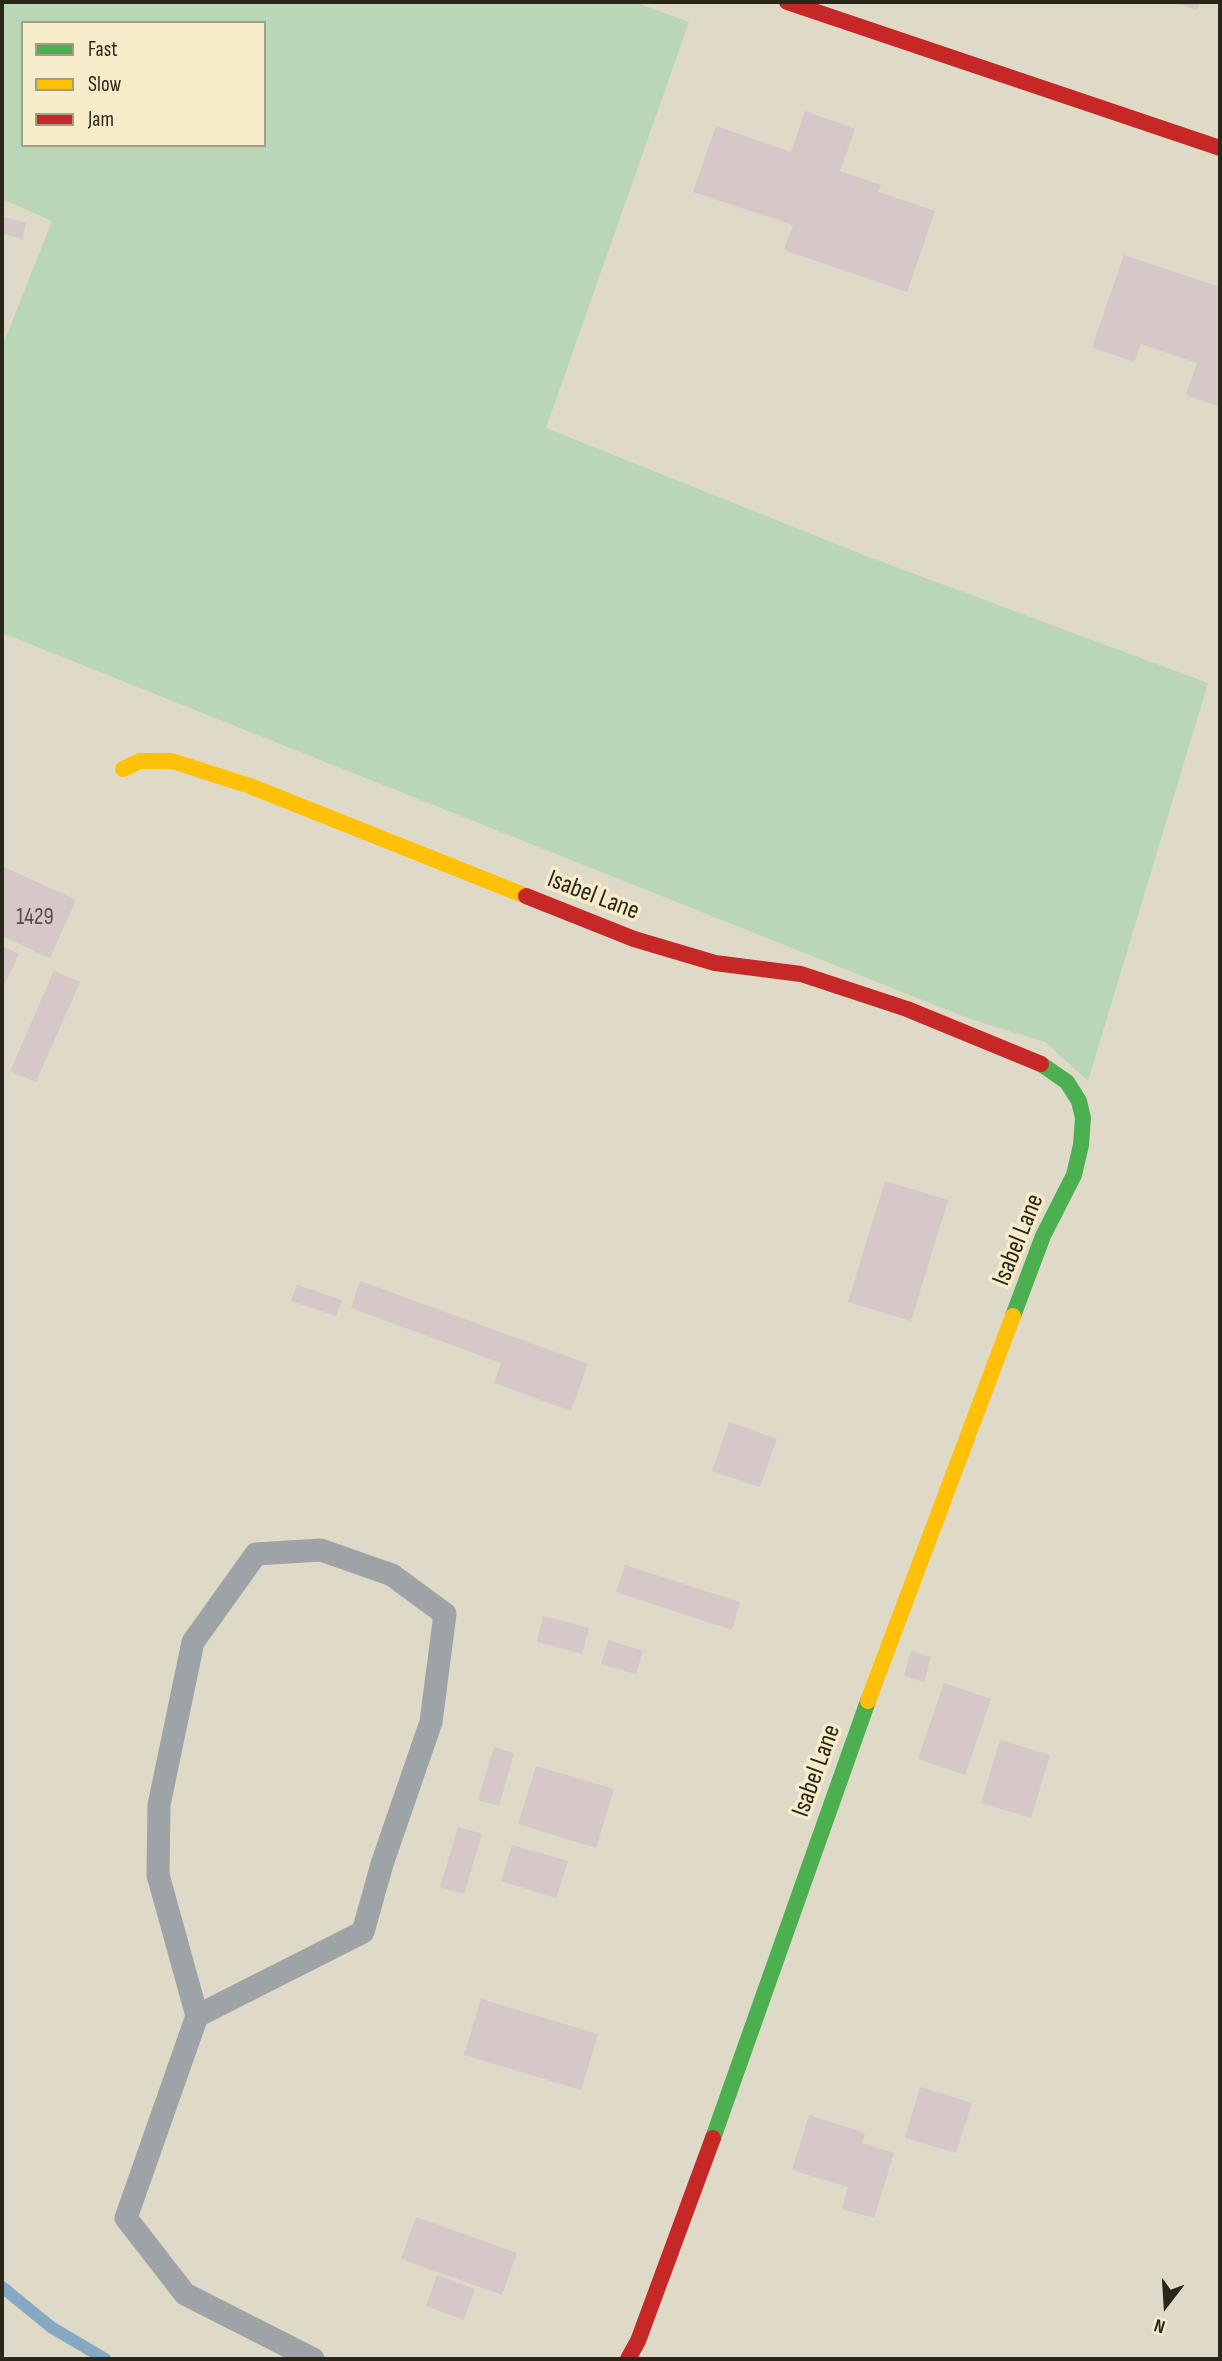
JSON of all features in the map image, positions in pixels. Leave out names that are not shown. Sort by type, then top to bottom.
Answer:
[{"type":"street","points":[[786,2],[1220,148]]},
{"type":"street","name":"Isabel Lane","points":[[123,769],[140,761],[172,761],[250,786],[634,939],[715,963],[801,974],[906,1009],[1051,1068],[1067,1082],[1079,1101],[1082,1131],[1073,1175],[1043,1236],[844,1765],[704,2166],[638,2341],[628,2359]]},
{"type":"lane","points":[[197,2016],[363,1932],[382,1864],[431,1722],[445,1614],[392,1575],[321,1550],[256,1554],[193,1642],[159,1805],[158,1875],[197,2016],[126,2218],[185,2294],[313,2359]]},
{"type":"green space","points":[[2,2],[634,2],[689,22],[546,428],[869,557],[1208,683],[1088,1081],[1045,1042],[970,1019],[2,633],[2,347],[52,221],[2,199]]},
{"type":"building","points":[[1172,2],[1200,2],[1197,10]]},
{"type":"building","points":[[805,111],[855,129],[840,171],[881,185],[878,192],[935,211],[907,292],[784,250],[793,225],[693,192],[716,126],[791,152]]},
{"type":"building","points":[[2,217],[26,223],[23,239],[2,234]]},
{"type":"building","points":[[1124,255],[1220,287],[1220,407],[1186,395],[1197,363],[1141,344],[1134,362],[1092,347]]},
{"type":"building","points":[[2,866],[76,900],[50,958],[2,936]]},
{"type":"building","points":[[2,946],[19,954],[2,990]]},
{"type":"building","points":[[54,971],[80,982],[36,1082],[10,1071]]},
{"type":"building","points":[[885,1181],[948,1200],[911,1321],[848,1302]]},
{"type":"building","points":[[360,1281],[588,1364],[571,1411],[494,1383],[501,1363],[351,1308]]},
{"type":"building","points":[[297,1285],[342,1300],[336,1316],[291,1301]]},
{"type":"building","points":[[729,1422],[777,1439],[760,1487],[712,1471]]},
{"type":"building","points":[[625,1565],[740,1602],[732,1630],[616,1592]]},
{"type":"building","points":[[543,1616],[589,1628],[582,1654],[537,1642]]},
{"type":"building","points":[[608,1640],[643,1651],[636,1674],[601,1664]]},
{"type":"building","points":[[911,1651],[931,1657],[924,1682],[904,1676]]},
{"type":"building","points":[[944,1683],[991,1699],[965,1775],[918,1759]]},
{"type":"building","points":[[1000,1740],[1050,1755],[1031,1818],[981,1803]]},
{"type":"building","points":[[494,1747],[514,1753],[499,1806],[478,1800]]},
{"type":"building","points":[[536,1766],[614,1789],[596,1848],[518,1824]]},
{"type":"building","points":[[458,1827],[482,1834],[464,1894],[440,1887]]},
{"type":"building","points":[[512,1845],[568,1861],[556,1898],[501,1881]]},
{"type":"building","points":[[481,1999],[598,2034],[581,2090],[464,2055]]},
{"type":"building","points":[[920,2087],[972,2103],[956,2153],[905,2138]]},
{"type":"building","points":[[809,2115],[865,2133],[862,2143],[894,2153],[874,2218],[842,2209],[848,2187],[792,2170]]},
{"type":"building","points":[[416,2217],[517,2253],[502,2295],[401,2259]]},
{"type":"building","points":[[437,2275],[475,2289],[464,2320],[426,2306]]},
{"type":"waterway","points":[[2,2287],[51,2327],[105,2359]]},
{"type":"traffic: fast","points":[[1013,1316],[1043,1236],[1074,1175],[1081,1145],[1083,1118],[1079,1101],[1067,1082],[1041,1064]]},
{"type":"traffic: fast","points":[[713,2138],[868,1701]]},
{"type":"traffic: slow","points":[[123,769],[140,761],[172,761],[250,786],[526,896]]},
{"type":"traffic: slow","points":[[868,1701],[1013,1316]]},
{"type":"traffic: jam","points":[[787,2],[1220,148]]},
{"type":"traffic: jam","points":[[526,896],[634,939],[715,963],[801,974],[907,1009],[1041,1064]]},
{"type":"traffic: jam","points":[[628,2359],[638,2341],[713,2138]]}]
